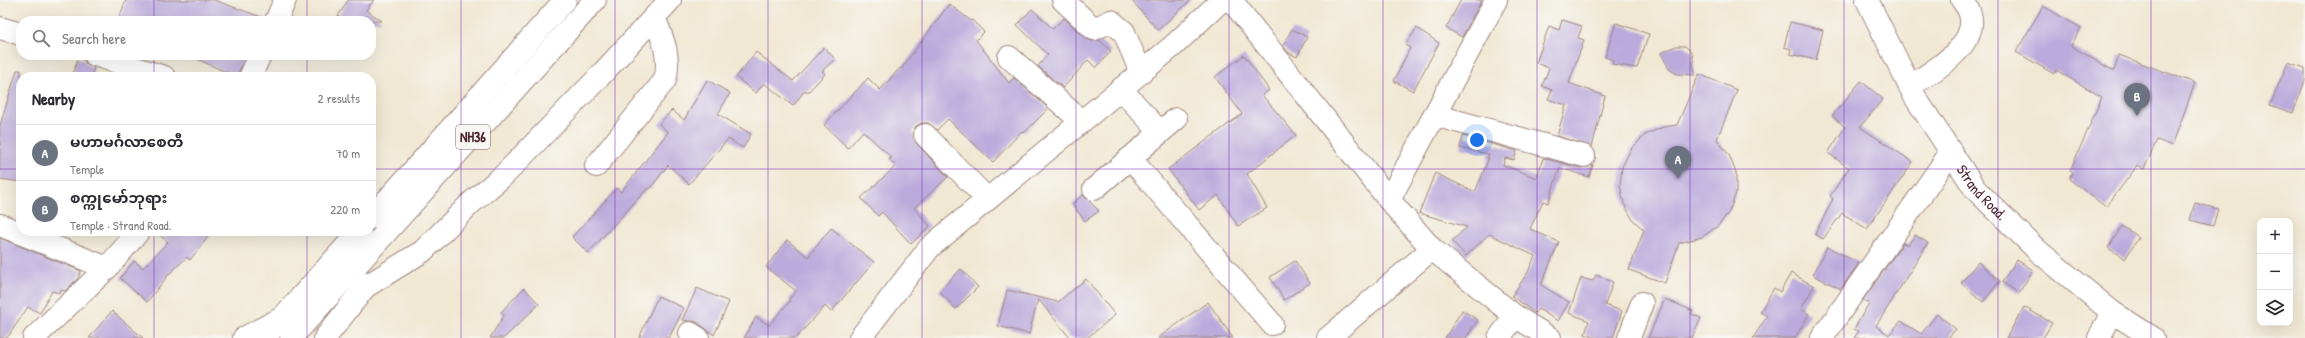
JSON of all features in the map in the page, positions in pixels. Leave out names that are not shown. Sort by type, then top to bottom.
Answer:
[{"type":"main road","points":[[278,16],[285,0]]},
{"type":"main road","name":"NH36","points":[[376,212],[565,0]]},
{"type":"main road","name":"NH36","points":[[291,338],[595,0]]},
{"type":"main road","points":[[325,338],[350,274],[422,250],[471,203],[504,175],[670,0]]},
{"type":"main road","points":[[1063,0],[1094,29],[1111,21],[1124,32],[1141,73]]},
{"type":"main road","points":[[860,338],[930,247],[1173,46],[1222,0]]},
{"type":"main road","points":[[1231,0],[1389,200],[1432,250],[1515,316],[1550,338]]},
{"type":"main road","points":[[1389,200],[1496,0]]},
{"type":"main road","name":"Strand Road.","points":[[1867,0],[1910,86],[1950,152],[1975,189],[2037,250],[2112,312],[2153,338]]},
{"type":"main road","points":[[1910,86],[1946,62],[1963,44],[1969,28],[1970,14],[1962,0]]},
{"type":"main road","points":[[596,166],[665,80],[668,69],[667,57],[661,34],[654,18]]},
{"type":"main road","points":[[0,28],[16,33]]},
{"type":"main road","points":[[1008,57],[1081,121]]},
{"type":"main road","points":[[111,60],[148,72]]},
{"type":"main road","points":[[252,72],[258,60]]},
{"type":"main road","points":[[1094,189],[1168,126],[1121,89]]},
{"type":"main road","points":[[1434,115],[1584,156]]},
{"type":"main road","points":[[926,135],[988,199]]},
{"type":"main road","points":[[1822,338],[1950,152]]},
{"type":"main road","points":[[1130,158],[1272,324]]},
{"type":"main road","points":[[0,225],[16,231]]},
{"type":"main road","points":[[28,236],[108,268]]},
{"type":"main road","points":[[34,338],[108,268],[135,236]]},
{"type":"main road","name":"NH36","points":[[264,338],[280,319],[350,274],[359,236]]},
{"type":"main road","points":[[1328,338],[1432,250]]},
{"type":"main road","points":[[1629,338],[1642,302]]},
{"type":"main road","points":[[2100,338],[2112,312]]},
{"type":"main road","points":[[1499,338],[1515,316]]},
{"type":"main road","points":[[244,338],[280,319]]},
{"type":"building","points":[[126,0],[214,0],[258,16],[120,16]]},
{"type":"building","points":[[348,0],[374,0],[366,10],[375,16],[338,16]]},
{"type":"building","points":[[1131,0],[1191,0],[1158,30]]},
{"type":"building","points":[[1461,0],[1482,0],[1462,37],[1446,28]]},
{"type":"building","points":[[949,4],[971,21],[972,20],[984,32],[976,40],[1009,83],[1014,78],[1046,106],[1047,110],[1024,133],[1022,131],[993,162],[948,119],[937,130],[928,123],[922,123],[916,126],[913,132],[916,143],[948,177],[914,208],[930,226],[911,244],[882,212],[878,216],[861,198],[896,166],[889,159],[892,158],[863,131],[848,148],[824,125],[868,78],[880,90],[900,68],[901,69]]},
{"type":"building","points":[[2043,6],[2081,28],[2071,46],[2114,71],[2119,55],[2195,83],[2172,146],[2157,140],[2144,169],[2137,166],[2106,207],[2069,179],[2073,173],[2070,171],[2102,97],[2056,70],[2054,74],[2016,52]]},
{"type":"building","points":[[1032,9],[1053,29],[1064,18],[1085,38],[1092,41],[1099,40],[1111,51],[1096,68],[1088,60],[1063,88],[1038,66],[1048,55],[1017,25]]},
{"type":"building","points":[[376,17],[382,21],[376,21]]},
{"type":"building","points":[[1562,20],[1582,26],[1578,38],[1584,40],[1569,83],[1605,96],[1592,147],[1557,136],[1566,105],[1548,99],[1552,90],[1542,86],[1549,68],[1536,63],[1549,26],[1559,30]]},
{"type":"building","points":[[1790,22],[1823,30],[1816,60],[1790,54],[1791,49],[1784,47]]},
{"type":"building","points":[[1616,23],[1649,34],[1637,68],[1612,64],[1613,60],[1605,57]]},
{"type":"building","points":[[1417,28],[1439,43],[1413,91],[1394,81],[1410,48],[1405,45]]},
{"type":"building","points":[[1292,29],[1307,37],[1297,57],[1289,53],[1283,46]]},
{"type":"building","points":[[1676,46],[1685,46],[1692,52],[1695,75],[1677,74],[1669,69],[1661,53]]},
{"type":"building","points":[[824,47],[835,59],[822,71],[825,74],[808,92],[805,90],[793,106],[764,83],[756,93],[736,77],[756,52],[793,81]]},
{"type":"building","points":[[1244,55],[1269,90],[1262,95],[1296,135],[1247,174],[1267,208],[1238,226],[1218,195],[1199,210],[1168,169],[1242,114],[1215,77]]},
{"type":"building","points":[[77,60],[84,60],[86,64],[94,68],[93,72],[74,72]]},
{"type":"building","points":[[199,60],[244,60],[239,72],[226,72]]},
{"type":"building","points":[[2288,62],[2305,68],[2305,81],[2293,113],[2270,105]]},
{"type":"building","points":[[16,73],[16,181],[0,179],[0,125]]},
{"type":"building","points":[[1699,74],[1737,90],[1717,139],[1729,155],[1736,173],[1736,193],[1729,212],[1718,226],[1702,237],[1679,243],[1665,283],[1629,270],[1644,230],[1633,220],[1624,204],[1620,185],[1622,167],[1631,149],[1645,135],[1663,127],[1677,125]]},
{"type":"building","points":[[707,80],[730,93],[718,114],[751,134],[743,148],[728,139],[689,184],[668,165],[650,189],[648,188],[588,253],[572,237],[617,188],[621,192],[668,132],[659,124],[672,110],[684,120]]},
{"type":"building","points":[[1861,81],[1883,99],[1860,127],[1913,162],[1867,229],[1842,213],[1823,239],[1815,234],[1833,199],[1830,196],[1849,168],[1828,153],[1845,127],[1832,116]]},
{"type":"building","points":[[1463,136],[1517,151],[1514,160],[1505,158],[1503,165],[1537,178],[1543,158],[1581,168],[1593,165],[1589,177],[1560,168],[1548,203],[1543,201],[1530,229],[1559,242],[1541,285],[1569,302],[1558,321],[1538,309],[1535,313],[1512,296],[1528,272],[1535,256],[1489,234],[1466,256],[1452,241],[1467,227],[1419,213],[1435,173],[1475,192],[1489,158],[1487,158],[1489,154],[1460,148]]},
{"type":"building","points":[[1083,195],[1099,211],[1085,221],[1072,204]]},
{"type":"building","points":[[2195,203],[2218,209],[2213,226],[2190,220]]},
{"type":"building","points":[[2122,226],[2139,237],[2125,259],[2108,248]]},
{"type":"building","points":[[831,228],[874,262],[831,312],[825,306],[796,338],[744,338],[756,317],[769,325],[790,301],[789,299],[796,291],[766,267],[787,240],[808,257]]},
{"type":"building","points":[[1915,235],[1928,243],[1876,326],[1889,335],[1901,321],[1921,334],[1937,314],[1956,329],[1948,338],[1854,338],[1859,331],[1854,329],[1869,303],[1863,300],[1903,243],[1908,245]]},
{"type":"building","points":[[160,236],[209,236],[190,260],[187,257],[169,274],[147,302],[120,278],[134,261],[143,268],[168,242]]},
{"type":"building","points":[[0,238],[81,271],[78,278],[65,291],[60,290],[59,293],[52,291],[40,313],[28,307],[7,338],[0,338]]},
{"type":"building","points":[[1827,247],[1859,263],[1841,289],[1813,275]]},
{"type":"building","points":[[2017,260],[2033,270],[2019,293],[2002,282]]},
{"type":"building","points":[[1295,261],[1310,283],[1284,300],[1270,277]]},
{"type":"building","points":[[1978,262],[2000,281],[1983,302],[1961,283]]},
{"type":"building","points":[[961,269],[978,287],[956,309],[939,291]]},
{"type":"building","points":[[1791,273],[1814,286],[1801,309],[1809,314],[1795,338],[1753,338],[1767,316],[1760,312],[1774,288],[1780,292]]},
{"type":"building","points":[[1596,275],[1613,282],[1605,305],[1622,311],[1613,338],[1596,338],[1585,334],[1589,321],[1569,313],[1581,278],[1593,281]]},
{"type":"building","points":[[1086,279],[1115,315],[1087,338],[1070,338],[1038,299],[1029,334],[998,326],[1007,290],[1058,302]]},
{"type":"building","points":[[524,288],[539,304],[504,338],[490,338],[504,315],[501,312]]},
{"type":"building","points":[[697,288],[729,302],[714,335],[697,322],[682,320]]},
{"type":"building","points":[[658,296],[684,308],[669,338],[639,338]]},
{"type":"building","points":[[1665,299],[1693,311],[1691,314],[1701,318],[1692,338],[1648,338]]},
{"type":"building","points":[[1208,302],[1233,338],[1158,338]]},
{"type":"building","points":[[2024,307],[2052,323],[2043,338],[2006,338]]},
{"type":"building","points":[[1462,310],[1478,320],[1466,338],[1445,338]]},
{"type":"building","points":[[112,311],[143,338],[89,338]]},
{"type":"place","name":"စက္ကုမော်ဘုရား","points":[[2137,116]]},
{"type":"place","name":"မဟာမင်္ဂလာစေတီ","points":[[1678,179]]}]
